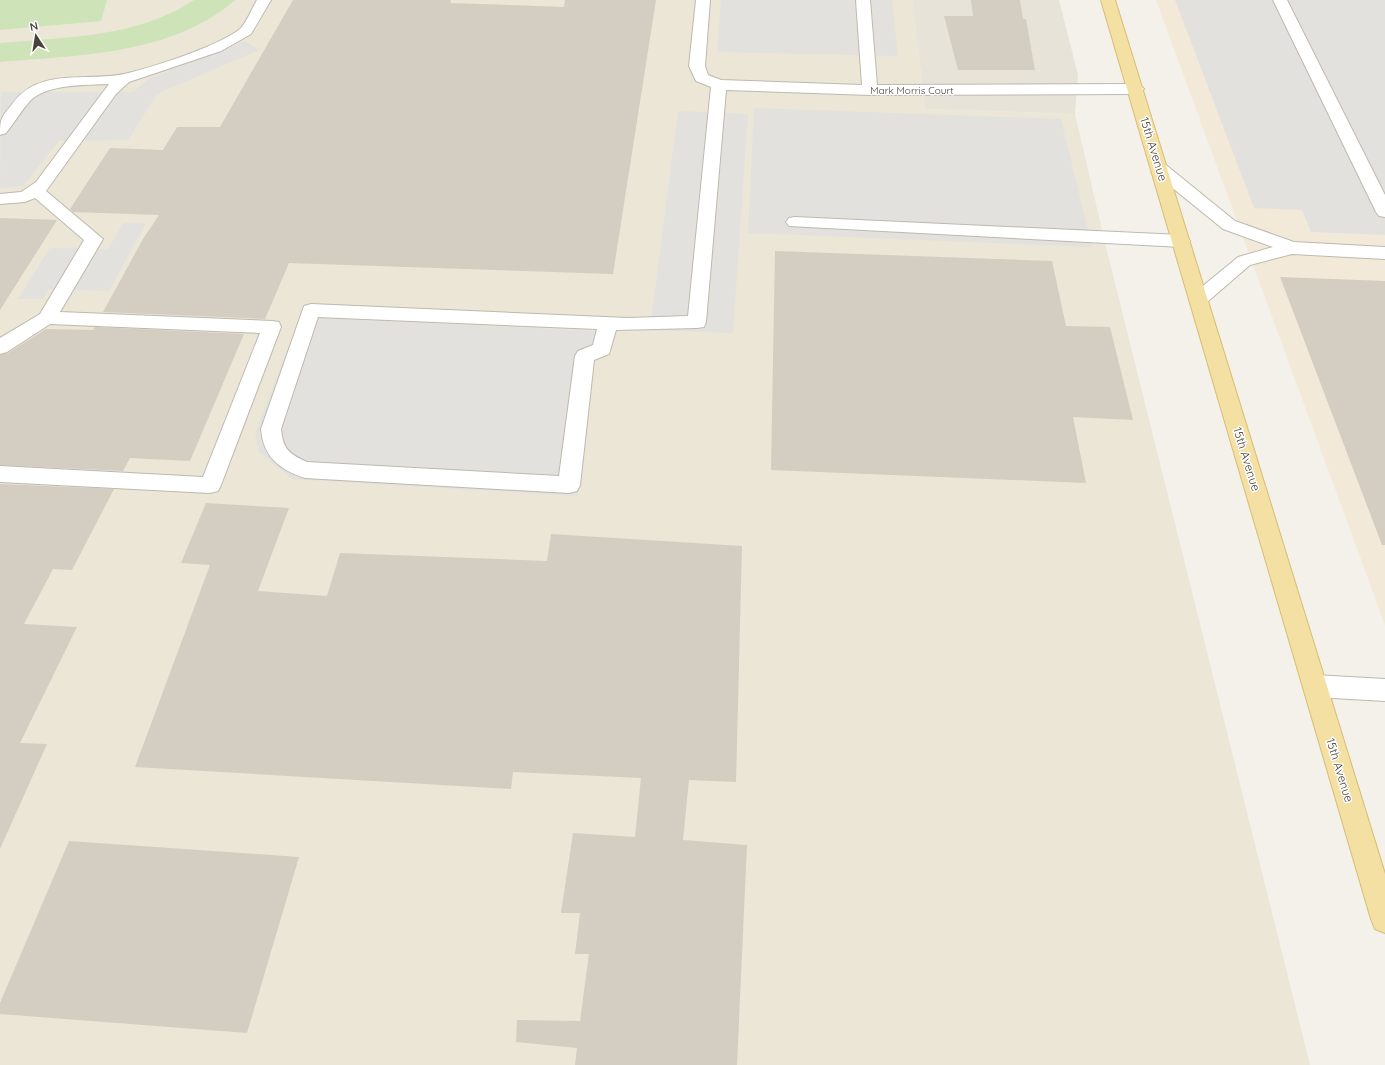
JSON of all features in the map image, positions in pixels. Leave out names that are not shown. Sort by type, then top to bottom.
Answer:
[{"type":"main road","name":"15th Avenue","points":[[1108,0],[1385,919]]},
{"type":"lane","points":[[0,130],[25,96],[40,87],[79,81],[124,79],[216,48],[246,31],[264,0]]},
{"type":"lane","name":"Mark Morris Court","points":[[703,0],[697,66],[701,78],[719,85],[870,90],[1136,89]]},
{"type":"lane","points":[[863,0],[870,90]]},
{"type":"lane","points":[[1280,0],[1385,212]]},
{"type":"lane","points":[[0,200],[25,198],[42,186],[111,91],[124,79]]},
{"type":"lane","points":[[608,324],[602,349],[585,356],[569,485],[304,470],[289,464],[278,454],[272,443],[271,430],[311,310],[608,324],[697,322],[719,85]]},
{"type":"lane","points":[[1160,169],[1229,225],[1292,248],[1385,253]]},
{"type":"lane","points":[[0,347],[47,318],[94,239],[36,191]]},
{"type":"lane","points":[[795,222],[1181,241]]},
{"type":"lane","points":[[1198,299],[1244,261],[1292,248]]},
{"type":"lane","points":[[0,474],[210,485],[272,327],[47,318]]},
{"type":"lane","points":[[1315,686],[1385,690]]},
{"type":"shaded area","points":[[0,0],[912,0],[925,109],[1075,114],[1106,247],[1310,1065],[0,1065]]},
{"type":"shaded area","points":[[721,0],[892,0],[898,56],[717,52]]},
{"type":"shaded area","points":[[912,0],[1059,0],[1078,75],[1075,114],[925,109]]},
{"type":"shaded area","points":[[1156,0],[1385,0],[1385,625]]},
{"type":"shaded area","points":[[1175,0],[1385,0],[1385,235],[1311,232],[1302,210],[1254,208]]},
{"type":"shaded area","points":[[245,41],[259,50],[157,94],[128,140],[59,141],[23,186],[0,188],[1,92],[133,92],[150,78]]},
{"type":"shaded area","points":[[754,108],[1061,119],[1092,247],[748,233]]},
{"type":"shaded area","points":[[678,111],[748,114],[733,333],[650,330]]},
{"type":"shaded area","points":[[123,223],[146,223],[109,291],[49,289],[43,299],[18,299],[50,248],[108,249]]},
{"type":"shaded area","points":[[325,318],[598,331],[578,496],[292,479],[259,452],[255,434],[294,333]]},
{"type":"green space","points":[[0,0],[107,0],[101,21],[0,30]]},
{"type":"green space","points":[[194,0],[235,0],[210,18],[183,32],[154,42],[92,54],[0,62],[0,43],[75,37],[125,29],[172,13]]},
{"type":"building","points":[[293,0],[451,0],[450,3],[564,7],[565,0],[656,0],[613,274],[289,263],[265,319],[103,312],[143,239],[159,215],[73,212],[70,209],[110,148],[163,150],[177,127],[220,127]]},
{"type":"building","points":[[971,0],[1020,0],[1023,19],[1026,19],[1035,70],[958,70],[944,16],[973,16]]},
{"type":"building","points":[[0,218],[57,220],[0,310]]},
{"type":"building","points":[[775,251],[1052,261],[1066,326],[1110,327],[1133,420],[1073,417],[1086,483],[771,470]]},
{"type":"building","points":[[1280,277],[1385,281],[1385,545],[1382,545]]},
{"type":"building","points":[[95,327],[244,334],[190,461],[130,458],[123,471],[0,465],[0,355],[8,353],[46,329],[93,330]]},
{"type":"building","points":[[0,484],[114,489],[72,570],[53,569],[24,624],[77,627],[20,743],[47,744],[0,849]]},
{"type":"building","points":[[206,503],[289,508],[258,591],[327,596],[340,553],[547,561],[551,534],[742,546],[736,782],[689,780],[683,840],[747,845],[737,1065],[575,1065],[577,1048],[516,1042],[517,1020],[580,1021],[589,954],[575,954],[580,913],[561,913],[573,833],[635,837],[641,778],[513,772],[511,789],[135,767],[210,565],[181,563]]},
{"type":"building","points":[[69,841],[299,857],[247,1033],[0,1014],[0,1003]]}]
